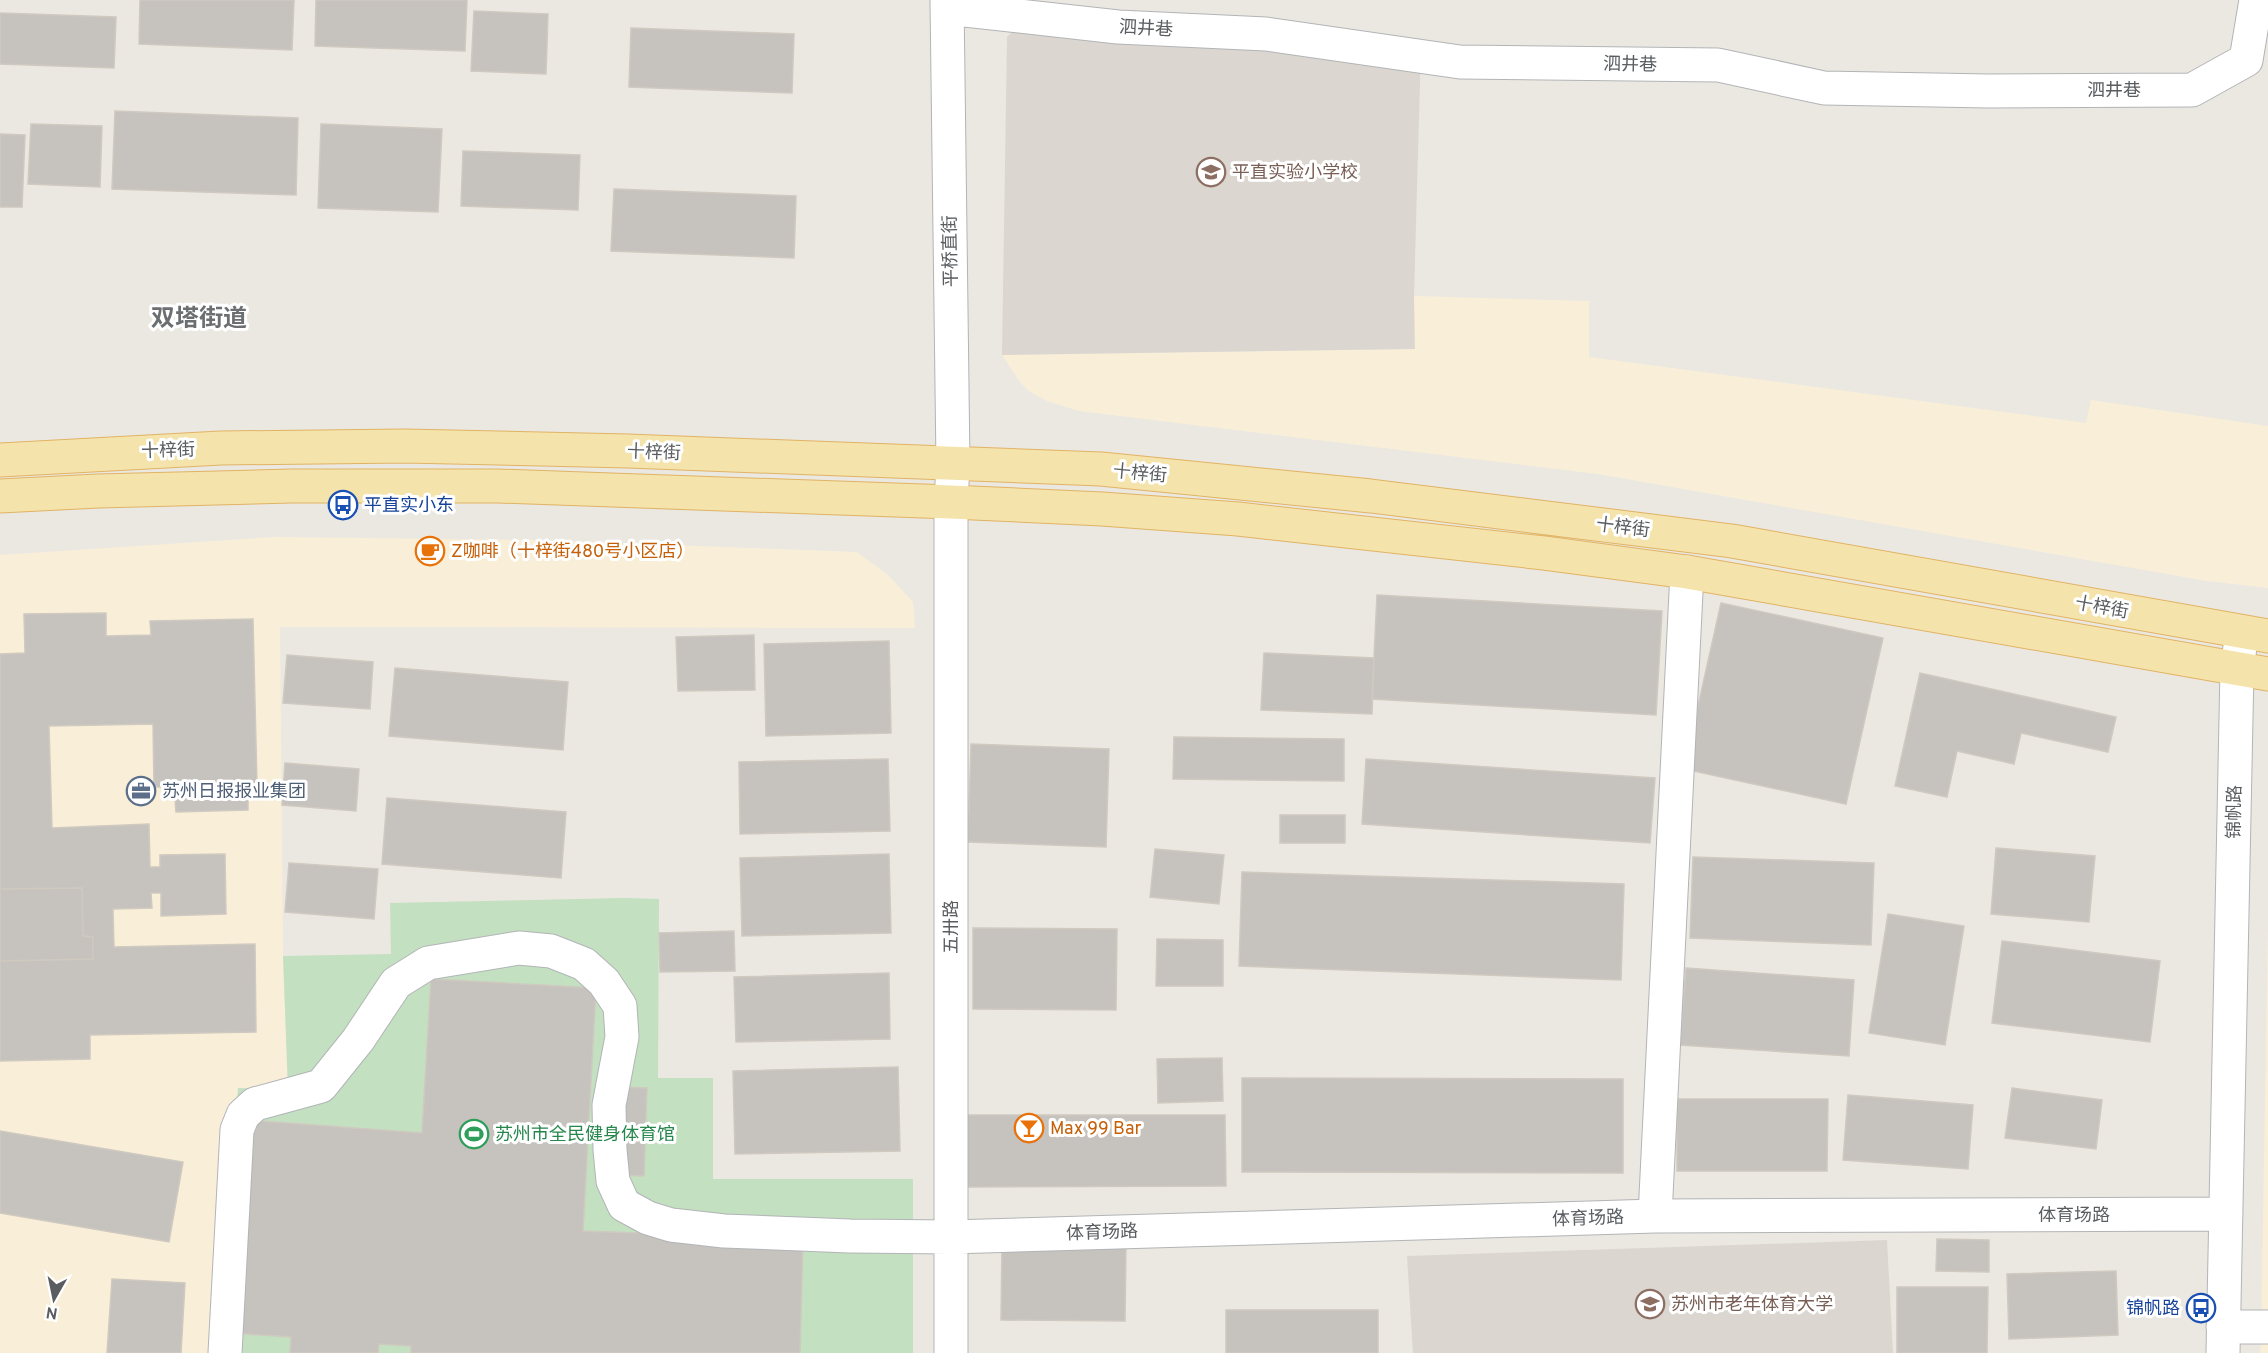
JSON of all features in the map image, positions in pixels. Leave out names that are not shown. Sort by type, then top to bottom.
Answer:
[{"type":"main road","name":"十梓街","points":[[0,460],[221,448],[405,446],[628,451],[1101,469],[1242,482],[1720,540],[2255,634]]},
{"type":"main road","name":"十梓街","points":[[0,496],[291,486],[498,486],[951,502],[1102,509],[1238,519],[1359,531],[1687,572],[2252,671]]},
{"type":"street","name":"泗井巷","points":[[947,4],[1118,27],[1266,34],[1460,62],[1718,65],[1824,88],[1989,91],[2192,90],[2246,60],[2256,0]]},
{"type":"street","name":"平桥直街","points":[[947,4],[953,464],[951,502]]},
{"type":"street","name":"五卅路","points":[[951,502],[951,1353]]},
{"type":"street","points":[[1655,1216],[1687,572]]},
{"type":"street","name":"锦帆路","points":[[2223,1340],[2226,1214],[2255,634]]},
{"type":"street","name":"体育场路","points":[[225,1353],[237,1130],[243,1115],[255,1104],[321,1086],[358,1040],[396,983],[428,963],[519,948],[551,951],[584,964],[604,982],[620,1006],[622,1037],[609,1105],[609,1150],[614,1181],[624,1205],[648,1218],[671,1225],[724,1231],[850,1236],[951,1236],[1655,1216],[2226,1214]]},
{"type":"street","points":[[2223,1340],[2268,1327]]},
{"type":"shaded area","name":"平直实验小学校","points":[[1019,25],[1421,47],[1414,296],[1415,349],[1002,355],[1007,37]]},
{"type":"shaded area","points":[[1414,296],[1589,301],[1589,357],[2086,423],[2091,400],[2268,426],[2268,588],[2207,581],[1598,474],[1079,411],[1047,401],[1030,392],[1020,382],[1002,355],[1414,349]]},
{"type":"shaded area","points":[[274,537],[537,540],[857,552],[888,575],[913,602],[915,628],[280,627],[283,956],[288,1090],[239,1088],[219,1353],[0,1353],[0,555]]},
{"type":"shaded area","points":[[2268,927],[2268,1353],[2260,1353],[2261,1337]]},
{"type":"shaded area","name":"苏州市老年体育大学","points":[[1887,1240],[1893,1353],[1413,1353],[1407,1256]]},
{"type":"green space","name":"苏州市全民健身体育馆","points":[[659,899],[658,1078],[713,1078],[713,1179],[913,1179],[913,1353],[219,1353],[238,1088],[288,1090],[283,956],[391,954],[390,903]]},
{"type":"building","points":[[140,0],[294,0],[292,50],[139,44]]},
{"type":"building","points":[[316,0],[467,0],[465,51],[315,46]]},
{"type":"building","points":[[474,11],[548,14],[546,74],[471,71]]},
{"type":"building","points":[[0,13],[116,17],[114,68],[0,64]]},
{"type":"building","points":[[631,28],[794,34],[792,93],[629,87]]},
{"type":"building","points":[[115,111],[298,118],[296,195],[112,189]]},
{"type":"building","points":[[31,124],[102,126],[100,187],[28,184]]},
{"type":"building","points":[[321,124],[442,129],[438,212],[318,208]]},
{"type":"building","points":[[0,134],[25,135],[22,207],[0,207]]},
{"type":"building","points":[[463,151],[580,155],[578,210],[461,206]]},
{"type":"building","points":[[614,189],[796,196],[794,258],[611,251]]},
{"type":"building","points":[[1377,595],[1662,611],[1656,715],[1372,699]]},
{"type":"building","points":[[1721,603],[1883,638],[1846,804],[1684,769]]},
{"type":"building","points":[[106,613],[106,636],[151,635],[150,621],[253,619],[257,785],[248,785],[248,810],[176,812],[174,787],[154,787],[153,724],[49,726],[52,828],[149,824],[150,867],[160,867],[160,855],[225,854],[226,914],[161,916],[161,893],[151,893],[152,908],[113,909],[114,947],[255,944],[256,1032],[90,1035],[90,1059],[0,1061],[0,961],[93,959],[93,937],[83,936],[82,888],[0,889],[0,654],[25,653],[24,614]]},
{"type":"building","points":[[106,613],[106,636],[151,635],[150,621],[253,619],[257,785],[248,785],[248,810],[176,812],[174,787],[154,787],[153,724],[49,726],[52,828],[149,824],[150,867],[160,867],[160,855],[225,854],[226,914],[161,916],[161,893],[151,893],[152,908],[113,909],[114,947],[255,944],[256,1032],[90,1035],[90,1059],[0,1061],[0,654],[25,653],[24,614]]},
{"type":"building","points":[[754,635],[755,690],[678,691],[676,637]]},
{"type":"building","points":[[889,641],[891,733],[766,736],[764,644]]},
{"type":"building","points":[[1264,653],[1374,658],[1372,714],[1261,710]]},
{"type":"building","points":[[287,655],[373,662],[370,709],[283,703]]},
{"type":"building","points":[[395,668],[568,682],[563,750],[389,736]]},
{"type":"building","points":[[1920,673],[2116,717],[2108,752],[2021,733],[2014,764],[1957,751],[1947,797],[1895,786]]},
{"type":"building","points":[[1174,737],[1344,739],[1344,781],[1173,779]]},
{"type":"building","points":[[971,744],[1109,749],[1106,847],[968,842]]},
{"type":"building","points":[[888,759],[890,831],[740,834],[739,762]]},
{"type":"building","points":[[1366,759],[1655,778],[1650,843],[1362,824]]},
{"type":"building","points":[[285,763],[359,769],[356,811],[282,805]]},
{"type":"building","points":[[387,798],[566,812],[561,878],[382,864]]},
{"type":"building","points":[[1280,815],[1345,815],[1345,843],[1280,843]]},
{"type":"building","points":[[1996,848],[2095,856],[2089,922],[1991,914]]},
{"type":"building","points":[[1155,849],[1224,855],[1219,904],[1150,897]]},
{"type":"building","points":[[889,854],[891,933],[742,936],[740,858]]},
{"type":"building","points":[[1693,857],[1874,863],[1871,945],[1690,938]]},
{"type":"building","points":[[289,863],[378,869],[374,919],[285,912]]},
{"type":"building","points":[[1242,872],[1624,884],[1621,980],[1239,966]]},
{"type":"building","points":[[1888,914],[1964,926],[1945,1045],[1869,1033]]},
{"type":"building","points":[[973,928],[1117,929],[1116,1010],[973,1009]]},
{"type":"building","points":[[734,931],[735,971],[660,972],[659,933]]},
{"type":"building","points":[[1157,939],[1223,940],[1223,986],[1156,986]]},
{"type":"building","points":[[2002,941],[2160,961],[2150,1042],[1992,1023]]},
{"type":"building","points":[[1686,968],[1854,980],[1849,1056],[1680,1045]]},
{"type":"building","points":[[889,973],[890,1039],[736,1042],[734,977]]},
{"type":"building","points":[[431,979],[596,988],[583,1231],[803,1239],[800,1353],[411,1353],[411,1346],[379,1344],[378,1353],[290,1353],[291,1337],[232,1333],[247,1120],[422,1133]]},
{"type":"building","points":[[1222,1058],[1223,1101],[1158,1103],[1157,1059]]},
{"type":"building","points":[[898,1067],[900,1151],[735,1154],[733,1071]]},
{"type":"building","points":[[1242,1078],[1623,1079],[1623,1173],[1242,1172]]},
{"type":"building","points":[[620,1087],[647,1088],[644,1176],[617,1175]]},
{"type":"building","points":[[2012,1088],[2102,1100],[2096,1149],[2005,1138]]},
{"type":"building","points":[[1848,1095],[1973,1105],[1968,1169],[1843,1160]]},
{"type":"building","points":[[1677,1099],[1828,1099],[1827,1171],[1677,1171]]},
{"type":"building","points":[[967,1115],[1225,1115],[1226,1186],[967,1187]]},
{"type":"building","points":[[0,1131],[183,1162],[169,1242],[0,1213]]},
{"type":"building","points":[[1937,1239],[1989,1240],[1989,1272],[1936,1271]]},
{"type":"building","points":[[1002,1242],[1126,1243],[1125,1321],[1001,1320]]},
{"type":"building","points":[[2116,1271],[2118,1335],[2009,1339],[2007,1274]]},
{"type":"building","points":[[112,1279],[185,1283],[181,1353],[107,1353]]},
{"type":"building","points":[[1897,1287],[1988,1287],[1987,1353],[1897,1353]]},
{"type":"building","points":[[1226,1310],[1378,1310],[1378,1353],[1226,1353]]},
{"type":"place","name":"平直实验小学校","points":[[1211,172]]},
{"type":"place","name":"平直实小东","points":[[343,505]]},
{"type":"place","name":"Z咖啡（十梓街480号小区店）","points":[[430,551]]},
{"type":"place","name":"苏州日报报业集团","points":[[141,791]]},
{"type":"place","name":"Max 99 Bar","points":[[1029,1128]]},
{"type":"place","name":"苏州市全民健身体育馆","points":[[474,1134]]},
{"type":"place","name":"苏州市老年体育大学","points":[[1650,1304]]},
{"type":"place","name":"锦帆路","points":[[2201,1308]]},
{"type":"district","name":"双塔街道","points":[[199,318]]}]
